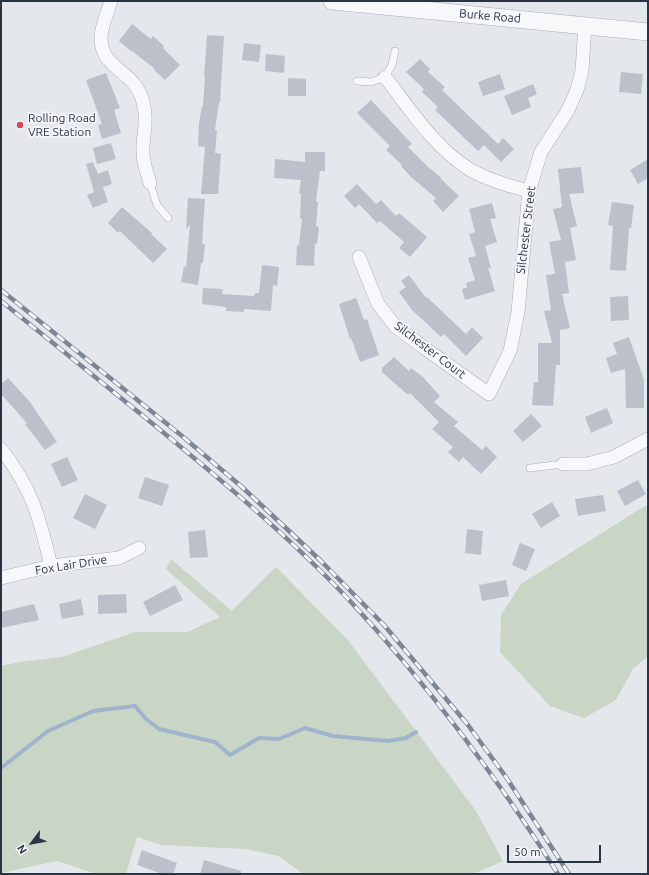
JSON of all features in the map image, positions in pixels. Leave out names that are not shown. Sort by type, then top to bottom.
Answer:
[{"type":"street","points":[[111,1],[103,27],[101,37],[102,45],[113,66],[135,85],[141,96],[146,119],[143,153],[150,183]]},
{"type":"street","name":"Burke Road","points":[[332,1],[648,32]]},
{"type":"street","name":"Silchester Street","points":[[489,394],[510,351],[518,312],[529,191],[541,152],[567,112],[578,90],[582,71],[585,25]]},
{"type":"street","points":[[385,77],[434,139],[455,160],[470,170],[501,184],[529,191]]},
{"type":"street","name":"Silchester Court","points":[[359,257],[378,304],[395,326],[489,394]]},
{"type":"street","points":[[563,464],[587,464],[614,457],[648,439]]},
{"type":"street","points":[[1,449],[11,461],[24,482],[34,504],[41,523],[51,566]]},
{"type":"street","name":"Fox Lair Drive","points":[[1,578],[51,566],[119,558],[139,548]]},
{"type":"lane","points":[[357,81],[371,82],[385,77],[392,65],[395,51]]},
{"type":"lane","points":[[150,183],[157,205],[168,218]]},
{"type":"lane","points":[[530,468],[563,464]]},
{"type":"green space","points":[[648,506],[648,656],[633,669],[616,700],[584,718],[550,706],[500,652],[501,615],[521,584],[643,507]]},
{"type":"green space","points":[[171,559],[232,611],[276,567],[347,639],[476,811],[503,861],[473,874],[303,874],[279,856],[245,849],[161,845],[137,837],[126,874],[97,874],[57,861],[1,873],[1,666],[19,662],[62,657],[135,632],[187,632],[220,617],[166,569]]},
{"type":"building","points":[[132,24],[151,39],[153,36],[164,46],[163,48],[180,65],[165,80],[154,70],[155,69],[119,41]]},
{"type":"building","points":[[207,35],[224,36],[220,102],[215,130],[217,130],[215,153],[221,154],[218,194],[201,194],[205,147],[198,146],[199,123],[203,106]]},
{"type":"building","points":[[244,43],[261,45],[259,62],[242,60]]},
{"type":"building","points":[[266,54],[285,56],[284,73],[265,71]]},
{"type":"building","points":[[420,59],[430,69],[428,72],[445,87],[442,90],[498,144],[503,138],[514,149],[501,162],[484,145],[478,151],[435,110],[438,107],[422,92],[424,89],[406,72]]},
{"type":"building","points":[[621,72],[643,74],[641,94],[619,92]]},
{"type":"building","points":[[106,73],[120,108],[114,110],[121,133],[102,139],[98,125],[102,124],[86,80]]},
{"type":"building","points":[[500,74],[505,89],[483,96],[478,82]]},
{"type":"building","points":[[288,78],[306,79],[306,96],[288,96]]},
{"type":"building","points":[[533,84],[537,94],[528,98],[531,107],[512,115],[504,96]]},
{"type":"building","points":[[371,100],[412,144],[408,147],[459,196],[443,212],[433,201],[436,198],[411,177],[401,166],[402,165],[386,150],[390,146],[357,113]]},
{"type":"building","points":[[111,143],[116,159],[97,164],[93,148]]},
{"type":"building","points":[[305,152],[325,152],[325,171],[320,171],[316,201],[318,202],[316,226],[319,227],[317,244],[315,243],[314,266],[296,265],[297,245],[299,245],[302,219],[300,219],[301,194],[299,194],[301,180],[274,178],[275,159],[305,162]]},
{"type":"building","points":[[648,159],[648,178],[638,184],[630,170]]},
{"type":"building","points":[[93,162],[98,174],[108,170],[112,184],[103,187],[108,202],[93,208],[87,195],[94,192],[86,164]]},
{"type":"building","points":[[581,167],[584,193],[569,194],[577,226],[570,228],[576,260],[565,262],[569,293],[562,294],[570,328],[560,330],[560,365],[556,365],[553,406],[532,405],[534,382],[538,382],[538,343],[552,343],[544,311],[551,310],[546,275],[555,274],[549,242],[561,240],[553,209],[562,207],[558,169]]},
{"type":"building","points":[[357,184],[376,204],[381,200],[396,216],[399,213],[427,237],[410,257],[399,248],[404,242],[380,221],[377,223],[359,204],[355,208],[344,196]]},
{"type":"building","points":[[188,198],[205,199],[202,244],[205,244],[203,263],[201,263],[198,285],[181,282],[184,266],[186,268],[190,225],[186,229]]},
{"type":"building","points":[[612,202],[634,205],[631,228],[629,228],[626,271],[610,270],[613,226],[608,225]]},
{"type":"building","points":[[492,203],[496,218],[490,219],[497,242],[485,246],[491,268],[488,268],[495,291],[465,300],[462,289],[467,288],[466,283],[475,280],[468,258],[476,256],[469,234],[475,232],[469,209]]},
{"type":"building","points":[[122,207],[153,234],[151,234],[167,249],[153,263],[120,231],[118,233],[108,223]]},
{"type":"building","points":[[262,265],[279,267],[277,286],[273,285],[271,311],[244,309],[244,312],[226,311],[226,307],[202,304],[203,288],[223,289],[222,294],[254,296],[255,293],[259,293]]},
{"type":"building","points":[[409,275],[426,298],[427,297],[466,334],[472,327],[483,338],[466,356],[444,334],[441,337],[412,310],[399,292],[406,287],[401,281]]},
{"type":"building","points":[[628,296],[629,320],[611,321],[610,297]]},
{"type":"building","points":[[356,298],[364,320],[367,319],[379,355],[360,362],[351,338],[350,339],[339,304]]},
{"type":"building","points":[[629,337],[644,380],[644,408],[626,408],[625,369],[611,373],[606,358],[617,354],[613,343]]},
{"type":"building","points":[[394,357],[409,371],[411,368],[423,377],[440,396],[434,402],[458,422],[454,426],[482,450],[486,446],[497,457],[481,474],[463,457],[459,462],[448,452],[453,447],[432,429],[439,422],[410,393],[408,395],[382,372],[382,368]]},
{"type":"building","points":[[8,378],[30,402],[57,442],[45,450],[25,424],[27,423],[1,394],[1,384]]},
{"type":"building","points":[[607,408],[613,423],[591,433],[585,417]]},
{"type":"building","points":[[531,414],[542,426],[523,442],[513,431]]},
{"type":"building","points":[[67,457],[78,480],[62,487],[51,464]]},
{"type":"building","points":[[145,477],[169,485],[162,506],[138,498]]},
{"type":"building","points":[[638,480],[646,494],[625,506],[617,491]]},
{"type":"building","points":[[85,494],[107,505],[95,529],[73,518]]},
{"type":"building","points":[[603,495],[606,511],[578,516],[575,499]]},
{"type":"building","points":[[552,502],[560,516],[541,528],[532,514]]},
{"type":"building","points":[[467,529],[483,531],[481,555],[465,553]]},
{"type":"building","points":[[205,530],[208,557],[190,558],[188,532]]},
{"type":"building","points":[[520,543],[535,549],[526,571],[512,565]]},
{"type":"building","points":[[506,580],[509,596],[482,601],[479,585]]},
{"type":"building","points":[[175,585],[183,600],[150,616],[143,602]]},
{"type":"building","points":[[126,594],[127,613],[98,614],[98,595]]},
{"type":"building","points":[[81,599],[84,615],[62,619],[59,604]]},
{"type":"building","points":[[34,604],[39,620],[1,628],[1,612]]},
{"type":"building","points":[[142,850],[177,863],[173,874],[162,874],[137,865]]},
{"type":"building","points":[[204,860],[241,871],[241,874],[200,874]]},
{"type":"waterway","points":[[1,768],[48,731],[93,711],[135,706],[146,719],[159,729],[215,742],[230,755],[259,738],[279,739],[305,728],[333,736],[388,741],[406,738],[416,732]]},
{"type":"railway","points":[[1,290],[182,436],[242,487],[320,560],[384,625],[468,725],[506,777],[569,874]]},
{"type":"railway","points":[[1,301],[223,482],[326,576],[379,633],[434,699],[511,802],[558,874]]},
{"type":"place","name":"Rolling Road VRE Station","points":[[20,125]]}]
